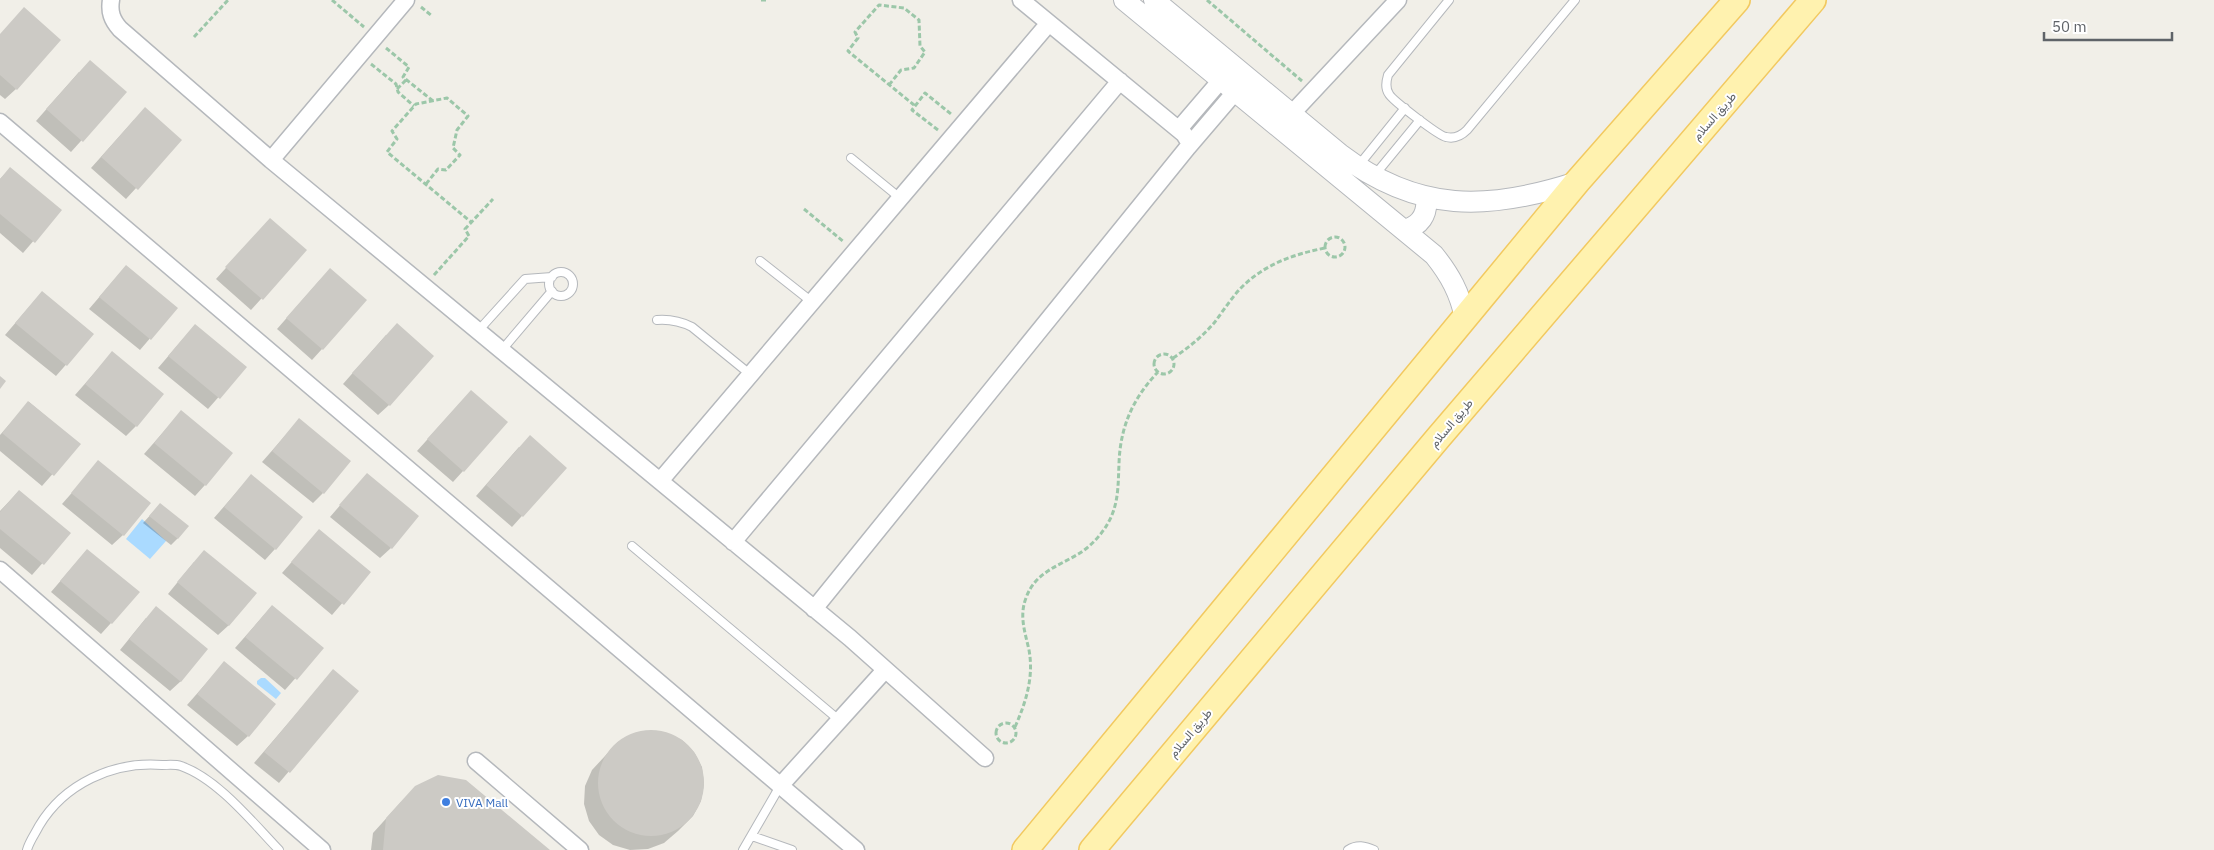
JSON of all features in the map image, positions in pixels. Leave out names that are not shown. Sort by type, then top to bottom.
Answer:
[{"type":"main road","points":[[1025,850],[1577,182],[1737,0]]},
{"type":"main road","name":"طريق السلام","points":[[1092,850],[1444,431],[1813,0]]},
{"type":"street","points":[[111,0],[112,20],[120,29],[271,160],[814,609],[886,670],[984,758]]},
{"type":"street","points":[[271,160],[406,0]]},
{"type":"street","points":[[1021,0],[1179,129],[1187,137],[1188,146]]},
{"type":"street","points":[[1124,0],[1228,86],[1365,172],[1404,192],[1426,198],[1488,202],[1534,195],[1577,182]]},
{"type":"street","points":[[1154,0],[1434,256],[1445,269],[1458,292],[1465,318]]},
{"type":"street","points":[[1285,121],[1398,0]]},
{"type":"street","points":[[660,481],[1049,23]]},
{"type":"street","points":[[733,542],[1120,81]]},
{"type":"street","points":[[1179,129],[1228,86]]},
{"type":"street","points":[[814,609],[1188,146],[1228,86]]},
{"type":"street","points":[[0,122],[856,850]]},
{"type":"street","points":[[1404,230],[1417,224],[1422,219],[1426,212],[1426,198]]},
{"type":"street","points":[[0,570],[322,850]]},
{"type":"street","points":[[780,786],[886,670]]},
{"type":"street","points":[[476,761],[580,850]]},
{"type":"lane","points":[[1449,0],[1388,75],[1386,80],[1387,92],[1390,97],[1446,138],[1458,137],[1463,134],[1575,0]]},
{"type":"lane","points":[[1365,172],[1405,108]]},
{"type":"lane","points":[[1365,172],[1420,120]]},
{"type":"lane","points":[[851,158],[900,198]]},
{"type":"lane","points":[[760,261],[812,302]]},
{"type":"lane","points":[[478,331],[525,279],[552,277],[564,272],[571,278],[573,286],[571,290],[564,296],[555,294],[549,284],[552,277]]},
{"type":"lane","points":[[501,350],[552,291]]},
{"type":"lane","points":[[656,320],[669,319],[681,321],[692,327],[750,375]]},
{"type":"lane","points":[[632,546],[839,720]]},
{"type":"lane","points":[[27,850],[47,814],[74,788],[106,771],[143,763],[180,766],[205,779],[234,803],[279,850]]},
{"type":"lane","points":[[742,850],[780,786]]},
{"type":"lane","points":[[752,836],[792,850]]},
{"type":"lane","points":[[1348,850],[1357,846],[1364,846],[1374,850]]},
{"type":"path","points":[[194,37],[228,0]]},
{"type":"path","points":[[332,0],[410,67],[403,77],[434,101]]},
{"type":"path","points":[[761,0],[766,0]]},
{"type":"path","points":[[1207,0],[1313,90]]},
{"type":"path","points":[[889,85],[901,70],[915,67],[925,52],[920,46],[919,20],[903,8],[879,5],[855,32],[858,37],[848,51],[889,85],[914,105]]},
{"type":"path","points":[[360,55],[396,84],[397,90],[414,106]]},
{"type":"path","points":[[397,90],[406,80]]},
{"type":"path","points":[[950,140],[912,110],[914,105],[925,93],[964,124]]},
{"type":"path","points":[[426,184],[438,169],[446,170],[459,156],[453,148],[457,130],[468,117],[447,98],[414,106],[392,131],[397,139],[387,152],[471,222]]},
{"type":"path","points":[[423,286],[469,236],[464,230],[493,199]]},
{"type":"path","points":[[804,210],[855,251]]},
{"type":"path","points":[[1332,237],[1339,238],[1344,243],[1345,250],[1341,256],[1335,258],[1328,255],[1325,248],[1326,241],[1332,237]]},
{"type":"path","points":[[1173,358],[1202,335],[1245,284],[1262,270],[1289,257],[1325,248]]},
{"type":"path","points":[[1161,354],[1168,354],[1173,358],[1175,364],[1173,370],[1168,374],[1158,372],[1154,365],[1155,358],[1161,354]]},
{"type":"path","points":[[1015,727],[1008,723],[1001,724],[996,728],[996,735],[999,741],[1004,743],[1010,742],[1015,738],[1015,727],[1029,690],[1030,670],[1022,614],[1026,597],[1034,582],[1047,570],[1081,552],[1097,539],[1109,522],[1116,503],[1119,450],[1127,416],[1135,400],[1158,372]]},
{"type":"water","points":[[142,519],[166,541],[150,559],[126,539]]},
{"type":"water","points":[[265,678],[281,693],[276,699],[257,684],[257,681]]},
{"type":"building","points":[[24,7],[61,40],[17,90],[0,75],[0,34]]},
{"type":"building","points":[[90,60],[127,92],[83,142],[46,109]]},
{"type":"building","points":[[145,107],[182,140],[138,190],[101,157]]},
{"type":"building","points":[[10,167],[62,210],[35,243],[0,214],[0,179]]},
{"type":"building","points":[[270,218],[307,250],[263,300],[225,267]]},
{"type":"building","points":[[126,265],[178,308],[151,340],[99,297]]},
{"type":"building","points":[[330,268],[367,300],[323,350],[286,318]]},
{"type":"building","points":[[42,291],[94,334],[67,366],[15,323]]},
{"type":"building","points":[[397,323],[434,356],[390,406],[352,373]]},
{"type":"building","points":[[195,324],[247,367],[220,399],[168,356]]},
{"type":"building","points":[[112,351],[164,394],[137,427],[85,384]]},
{"type":"building","points":[[0,376],[6,381],[0,389]]},
{"type":"building","points":[[471,390],[508,422],[464,472],[427,439]]},
{"type":"building","points":[[28,401],[81,444],[54,476],[2,433]]},
{"type":"building","points":[[181,410],[233,453],[206,486],[154,443]]},
{"type":"building","points":[[299,418],[351,461],[324,494],[272,451]]},
{"type":"building","points":[[530,435],[567,468],[523,517],[486,485]]},
{"type":"building","points":[[98,460],[151,503],[124,536],[71,493]]},
{"type":"building","points":[[367,473],[419,516],[392,549],[339,505]]},
{"type":"building","points":[[251,474],[303,517],[276,550],[224,507]]},
{"type":"building","points":[[19,490],[71,533],[44,565],[0,529],[0,512]]},
{"type":"building","points":[[160,503],[189,526],[178,539],[149,516]]},
{"type":"building","points":[[319,529],[371,572],[344,605],[291,562]]},
{"type":"building","points":[[87,549],[140,592],[112,624],[60,581]]},
{"type":"building","points":[[204,550],[257,593],[229,626],[177,582]]},
{"type":"building","points":[[272,605],[324,648],[297,680],[245,637]]},
{"type":"building","points":[[156,606],[208,649],[181,682],[129,639]]},
{"type":"building","points":[[224,661],[276,704],[249,737],[197,694]]},
{"type":"building","points":[[333,669],[359,691],[290,773],[264,752]]},
{"type":"building","points":[[651,730],[671,734],[689,745],[700,763],[704,783],[700,803],[689,821],[671,832],[651,836],[631,832],[613,821],[602,803],[598,783],[602,763],[613,745],[631,734]]},
{"type":"building","name":"VIVA Mall","points":[[438,775],[466,780],[550,850],[383,850],[386,818],[415,786]]},
{"type":"place","name":"VIVA Mall","points":[[446,802]]}]
